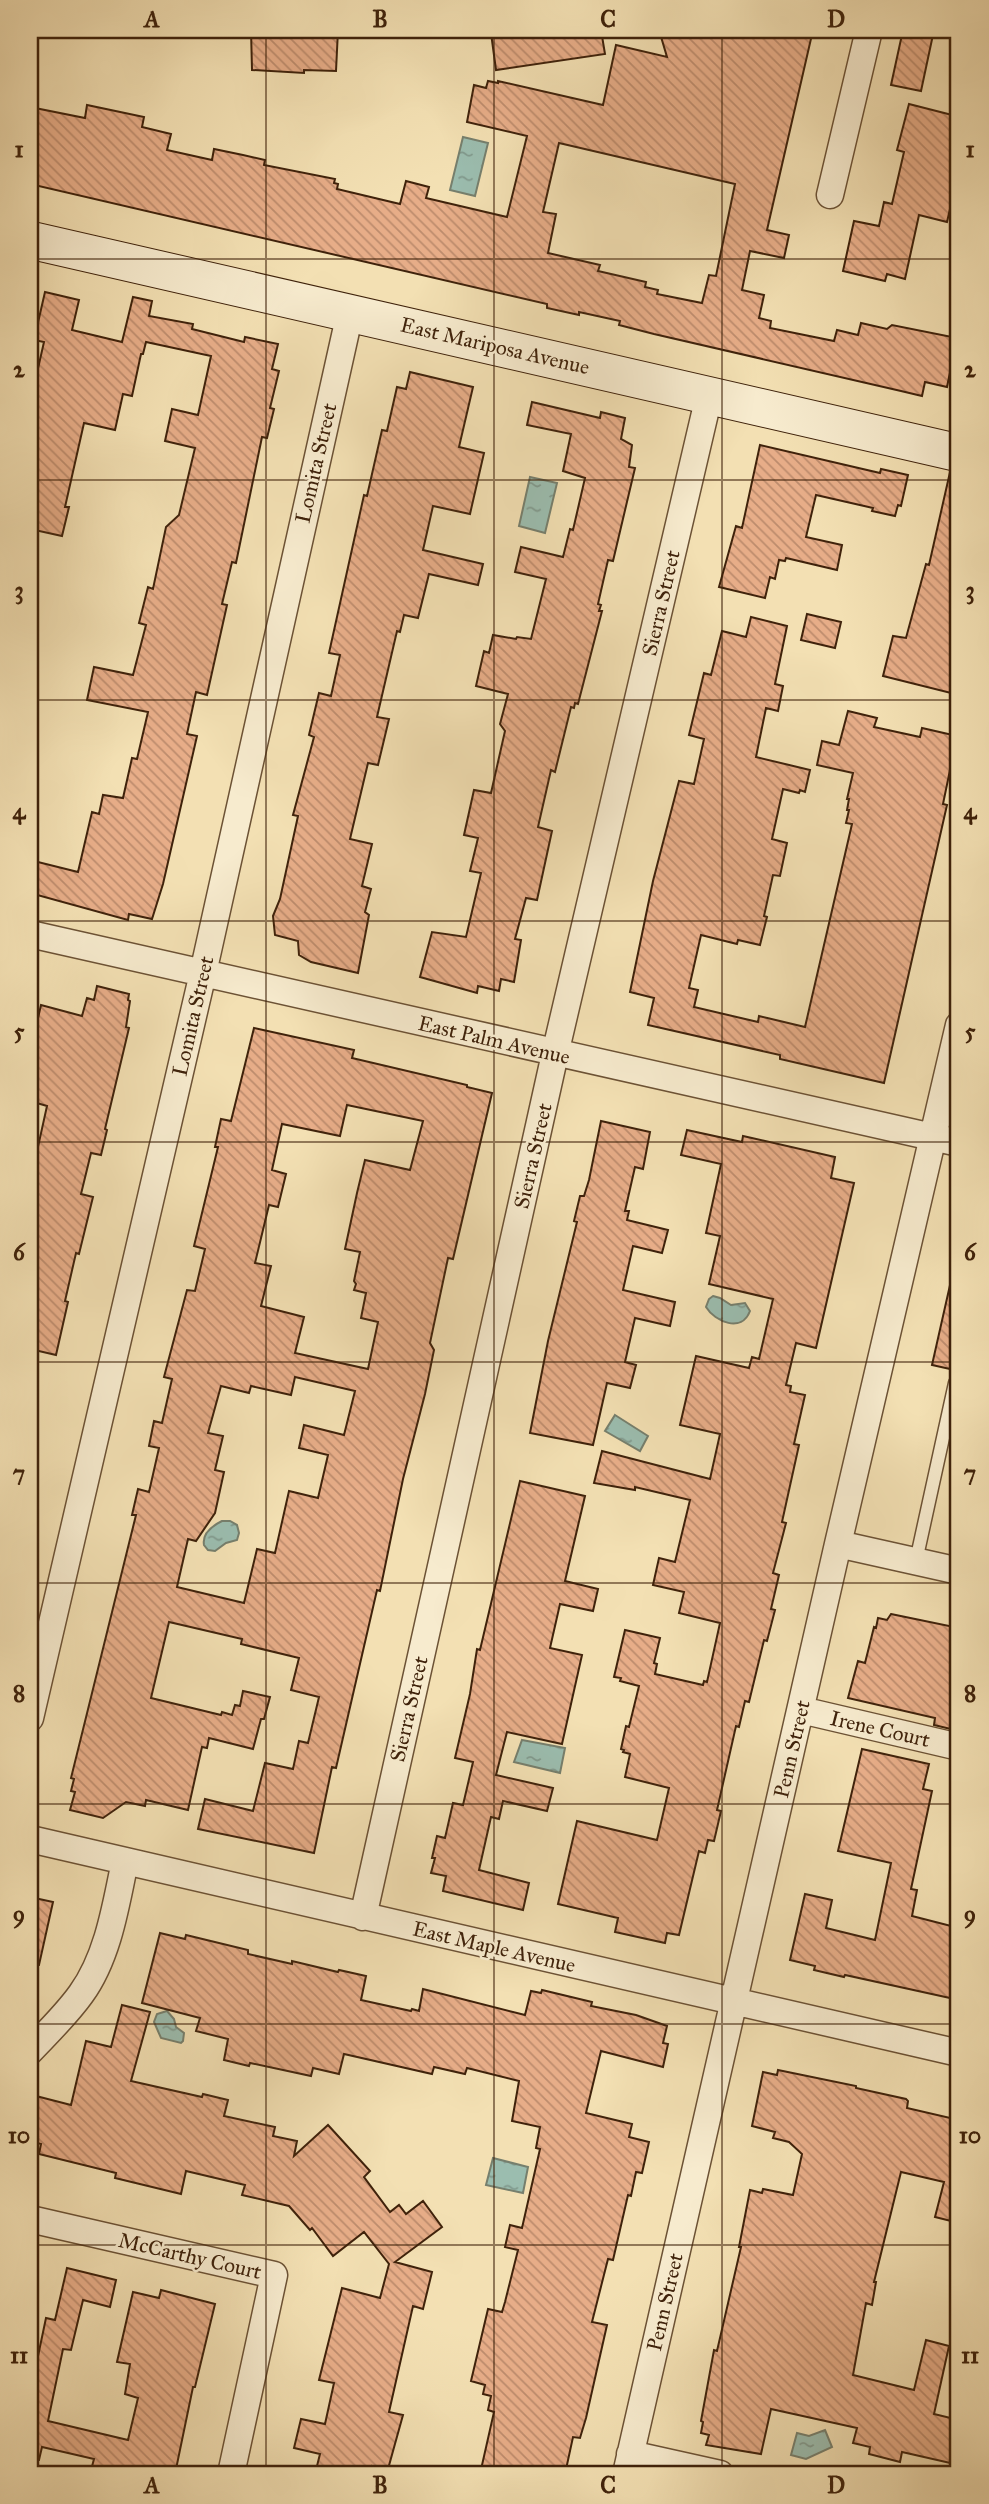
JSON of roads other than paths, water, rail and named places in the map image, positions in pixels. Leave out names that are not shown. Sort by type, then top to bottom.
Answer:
[{"type":"street","points":[[830,195],[869,30]]},
{"type":"street","name":"East Mariposa Avenue","points":[[30,240],[959,453]]},
{"type":"street","name":"Lomita Street","points":[[30,1718],[203,973],[350,313]]},
{"type":"street","name":"Sierra Street","points":[[363,1917],[555,1054],[709,396]]},
{"type":"street","name":"East Palm Avenue","points":[[30,934],[959,1143]]},
{"type":"street","name":"Penn Street","points":[[628,2464],[959,1025]]},
{"type":"street","points":[[838,1544],[959,1571]]},
{"type":"street","name":"Irene Court","points":[[801,1710],[959,1747]]},
{"type":"street","name":"East Maple Avenue","points":[[30,1839],[959,2053]]},
{"type":"street","points":[[30,2051],[82,1993],[105,1943],[125,1861]]},
{"type":"street","name":"McCarthy Court","points":[[30,2219],[274,2275],[231,2474]]},
{"type":"street","points":[[628,2464],[720,2474]]},
{"type":"lane","points":[[916,1561],[955,1383],[959,1384]]},
{"type":"water","points":[[463,137],[488,143],[475,196],[450,190]]},
{"type":"water","points":[[530,477],[557,483],[545,533],[519,526]]},
{"type":"water","points":[[713,1296],[731,1305],[745,1303],[750,1311],[741,1322],[722,1321],[706,1307]]},
{"type":"water","points":[[615,1415],[648,1436],[640,1451],[605,1431]]},
{"type":"water","points":[[222,1521],[237,1525],[237,1540],[226,1543],[215,1551],[208,1550],[204,1545],[206,1534]]},
{"type":"water","points":[[522,1740],[565,1748],[560,1773],[514,1762]]},
{"type":"water","points":[[167,2011],[174,2019],[176,2027],[184,2033],[181,2043],[161,2038],[154,2022],[157,2014]]},
{"type":"water","points":[[493,2158],[528,2167],[523,2193],[486,2185]]},
{"type":"water","points":[[825,2430],[832,2447],[806,2459],[791,2455],[797,2433],[809,2436]]}]
